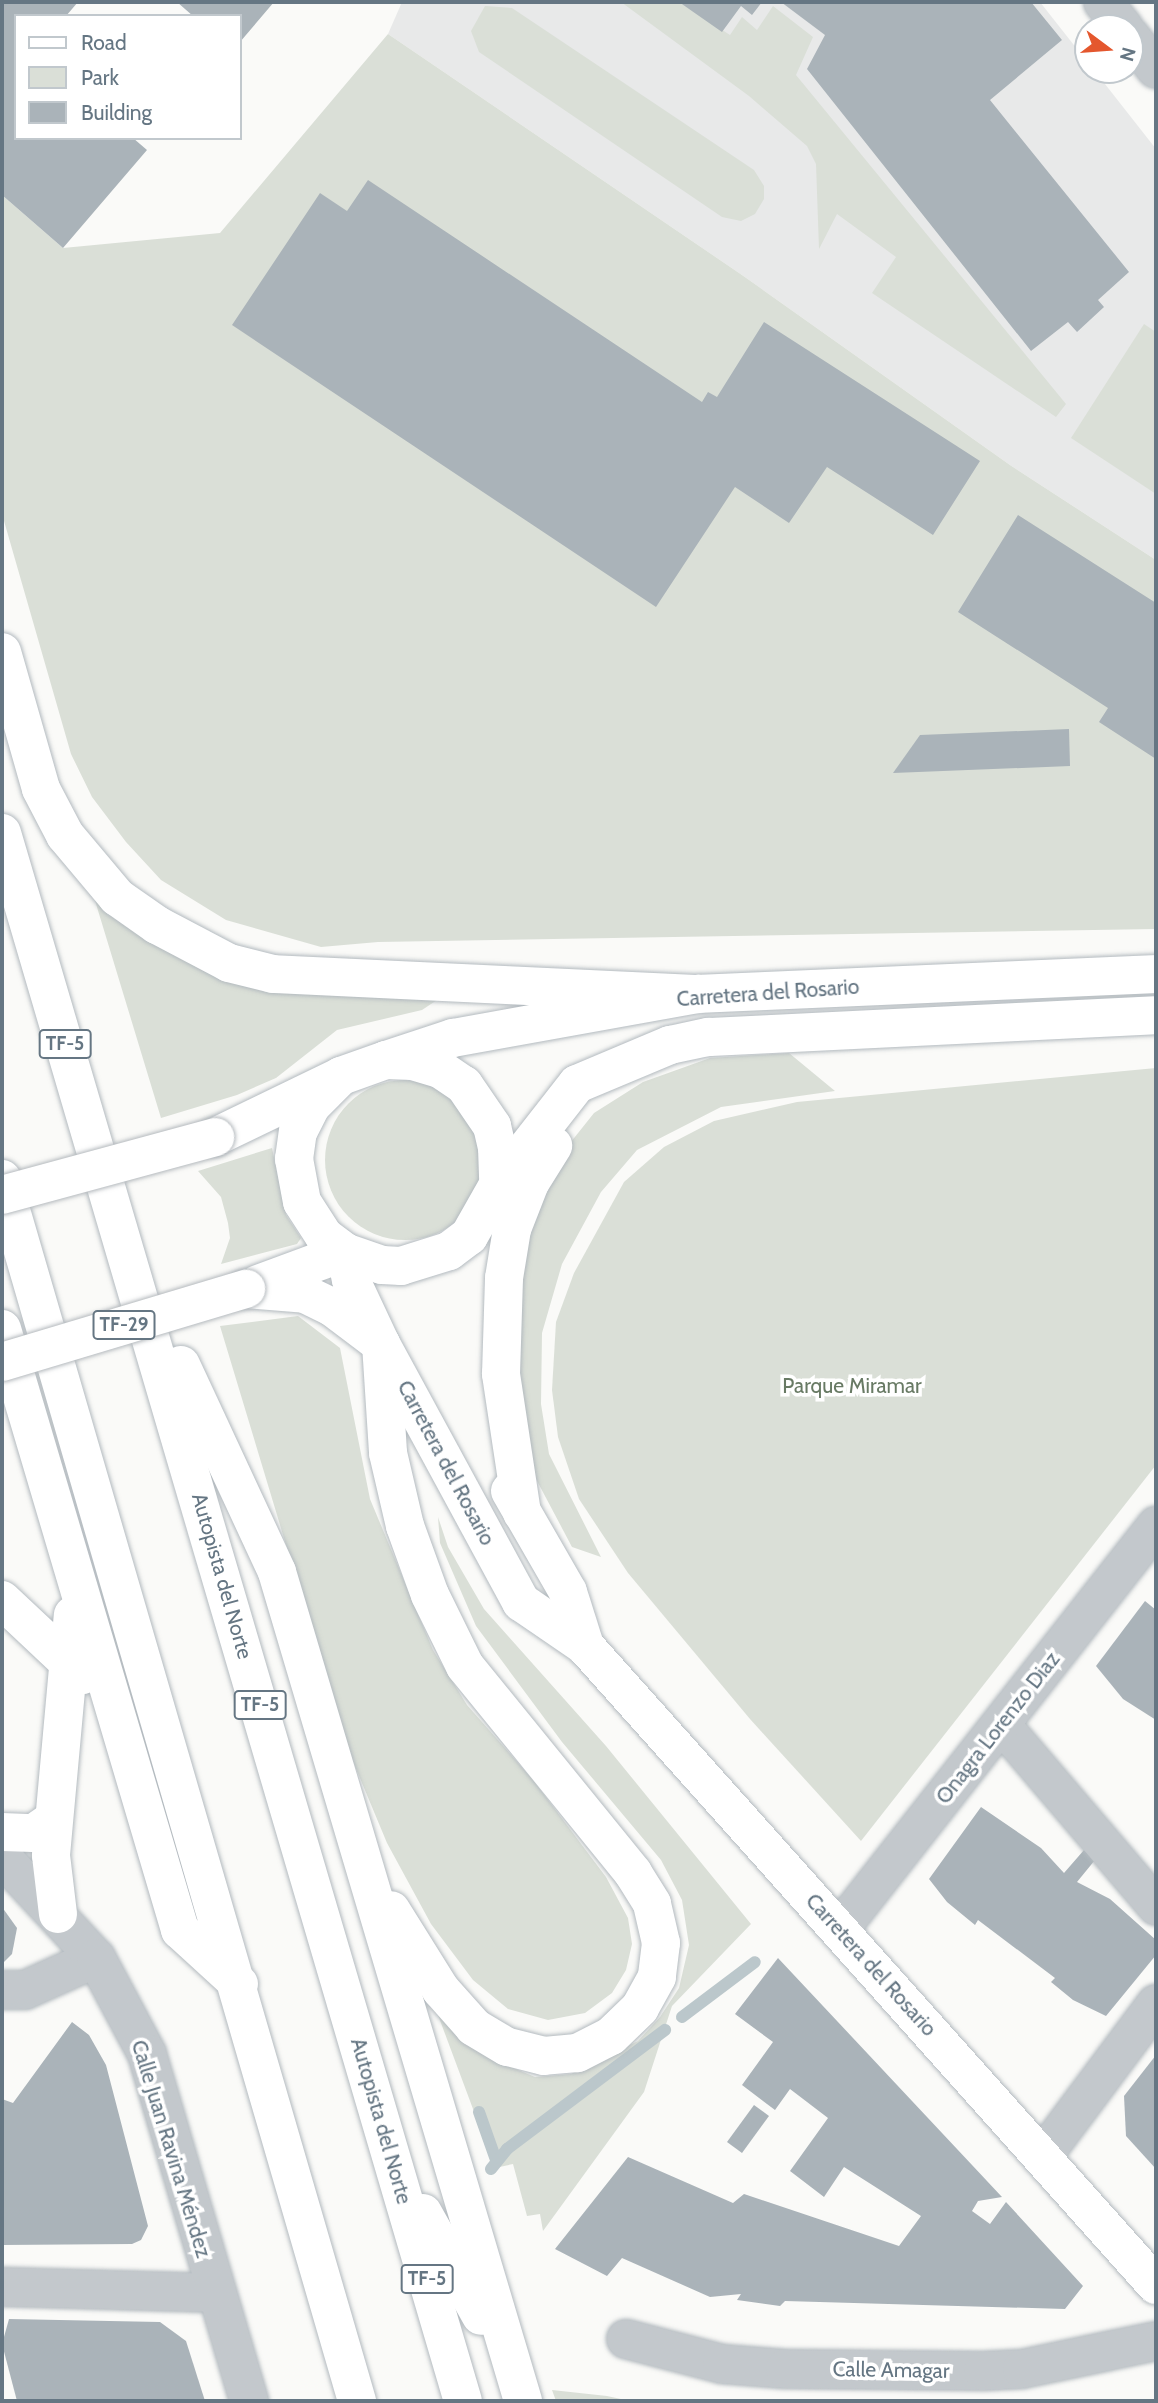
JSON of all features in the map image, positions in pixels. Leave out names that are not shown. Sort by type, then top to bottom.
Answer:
[{"type":"main road","points":[[2,652],[41,789],[65,835],[117,897],[157,925],[229,963],[273,974],[698,994]]},
{"type":"main road","name":"Autopista del Norte","points":[[2,833],[128,1254],[463,2401]]},
{"type":"main road","name":"Carretera del Rosario","points":[[386,1060],[453,1038],[698,994],[1156,974]]},
{"type":"main road","name":"Carretera del Rosario","points":[[585,1646],[568,1592],[493,1459],[481,1397],[476,1342],[491,1200],[577,1084],[618,1064],[670,1045],[709,1037],[1156,1015]]},
{"type":"main road","points":[[2,1195],[215,1138],[341,1076],[386,1060],[440,1069],[464,1085],[492,1126],[491,1200],[449,1251],[401,1266],[382,1265],[345,1252],[324,1236],[302,1202],[294,1159],[298,1132],[311,1106],[341,1076]]},
{"type":"main road","points":[[523,1513],[501,1374],[504,1278],[512,1229],[530,1183],[559,1135],[618,1064]]},
{"type":"main road","points":[[2,1179],[239,1984],[357,2401]]},
{"type":"main road","name":"Carretera del Rosario","points":[[345,1252],[351,1280],[381,1343],[521,1602],[585,1646],[1156,2285]]},
{"type":"main road","name":"TF-29","points":[[2,1362],[246,1289],[345,1252]]},
{"type":"main road","points":[[128,1254],[277,1572],[519,2388]]},
{"type":"main road","points":[[246,1289],[305,1294],[332,1307],[381,1343],[388,1453],[405,1526],[430,1595],[465,1666],[646,1893],[661,1943],[657,1977],[640,2008],[611,2036],[577,2053],[544,2056],[507,2047],[474,2027],[442,1990],[365,1870]]},
{"type":"main road","points":[[2,1329],[113,1716],[180,1930],[239,1984]]},
{"type":"main road","points":[[58,1914],[51,1855],[71,1663],[74,1584]]},
{"type":"main road","points":[[2,1600],[71,1663],[113,1716]]},
{"type":"main road","points":[[2,1832],[34,1833],[54,1819]]},
{"type":"main road","points":[[391,2156],[519,2388]]},
{"type":"street","points":[[1144,54],[1156,69]]},
{"type":"street","name":"Onagra Lorenzo Diaz","points":[[839,1930],[1156,1526]]},
{"type":"street","points":[[1001,1724],[1156,1906]]},
{"type":"street","name":"Calle Juan Ravina Méndez","points":[[2,1857],[58,1914],[96,1958],[147,2054],[215,2293],[249,2401]]},
{"type":"street","points":[[2,1990],[24,1990],[96,1958]]},
{"type":"street","points":[[1042,2157],[1156,2004]]},
{"type":"street","points":[[2,2287],[215,2293]]},
{"type":"street","name":"Calle Amagar","points":[[626,2339],[722,2364],[785,2369],[970,2371],[1022,2369],[1156,2341]]},
{"type":"shaded area","points":[[402,2],[1040,2],[1074,45],[1074,84],[1105,84],[1156,149],[1156,560],[1010,465],[742,275],[388,34]]},
{"type":"green space","points":[[621,2],[679,2],[730,35],[742,17],[757,30],[773,6],[813,37],[796,75],[1066,404],[1056,417],[872,293],[896,257],[837,214],[819,249],[816,164],[807,146],[749,96]]},
{"type":"green space","points":[[485,6],[512,8],[754,170],[764,186],[764,199],[755,214],[741,221],[722,217],[479,52],[471,31]]},
{"type":"green space","points":[[388,34],[742,275],[1010,465],[1156,560],[1156,929],[378,942],[321,947],[226,920],[161,880],[126,842],[92,797],[71,754],[2,514],[2,195],[63,248],[220,233]]},
{"type":"green space","points":[[1144,324],[1156,332],[1156,494],[1071,438]]},
{"type":"green space","points":[[93,894],[171,950],[440,998],[422,1010],[337,1030],[276,1078],[237,1095],[161,1118]]},
{"type":"green space","points":[[789,1053],[835,1091],[721,1107],[637,1150],[601,1192],[562,1264],[542,1333],[541,1404],[549,1454],[601,1557],[572,1547],[536,1479],[513,1368],[517,1271],[547,1172],[594,1113],[643,1082],[710,1058]]},
{"type":"green space","name":"Parque Miramar","points":[[1156,1068],[1156,1465],[861,1841],[750,1719],[628,1573],[579,1499],[558,1437],[552,1390],[556,1322],[574,1273],[624,1182],[664,1147],[714,1121],[797,1102]]},
{"type":"green space","points":[[405,1080],[436,1086],[462,1103],[479,1129],[485,1160],[479,1191],[462,1217],[436,1234],[405,1240],[374,1234],[348,1217],[331,1191],[325,1160],[331,1129],[348,1103],[374,1086]]},
{"type":"green space","points":[[272,1148],[286,1215],[301,1238],[297,1244],[221,1264],[230,1238],[228,1223],[221,1197],[198,1171]]},
{"type":"green space","points":[[298,1316],[340,1348],[370,1499],[433,1650],[467,1705],[533,1780],[606,1877],[628,1918],[632,1944],[626,1970],[612,1993],[585,2013],[548,2020],[508,2009],[473,1980],[431,1924],[387,1843],[347,1747],[220,1326]]},
{"type":"green space","points":[[438,1517],[448,1547],[484,1609],[606,1746],[751,1924],[672,2006],[644,2092],[543,2231],[540,2214],[527,2216],[513,2164],[495,2168],[438,2015],[487,2057],[535,2077],[571,2074],[638,2041],[660,2017],[679,1988],[689,1945],[682,1900],[661,1860],[562,1742],[476,1626],[440,1543]]},
{"type":"green space","points":[[552,2390],[607,2396],[630,2401],[556,2401]]},
{"type":"building","points":[[2,2],[78,2],[68,14],[14,14],[14,140],[135,140],[147,150],[63,248],[2,195]]},
{"type":"building","points":[[177,2],[274,2],[242,40],[242,14],[191,14]]},
{"type":"building","points":[[679,2],[762,2],[752,15],[741,6],[722,32]]},
{"type":"building","points":[[781,2],[1031,2],[1062,40],[990,100],[1129,272],[1098,300],[1104,307],[1077,332],[1068,322],[1031,351],[807,69],[825,35]]},
{"type":"building","points":[[368,180],[702,402],[708,392],[717,397],[764,322],[980,461],[933,535],[827,467],[789,523],[735,487],[656,607],[232,325],[320,193],[347,211]]},
{"type":"building","points":[[1018,515],[1156,603],[1156,759],[1099,722],[1108,708],[958,612]]},
{"type":"building","points":[[1069,729],[1070,766],[893,773],[920,735]]},
{"type":"building","points":[[1145,1601],[1156,1610],[1156,1720],[1123,1699],[1096,1666]]},
{"type":"building","points":[[981,1807],[1041,1848],[1064,1873],[1084,1850],[1095,1860],[1077,1882],[1110,1899],[1156,1940],[1156,1955],[1106,2016],[1073,2000],[1051,1982],[1055,1978],[978,1920],[975,1925],[947,1902],[929,1879]]},
{"type":"building","points":[[2,1907],[17,1928],[12,1954],[2,1964]]},
{"type":"building","points":[[778,1958],[1002,2197],[978,2201],[972,2211],[990,2224],[1006,2202],[1083,2286],[1065,2309],[785,2301],[780,2306],[737,2300],[741,2294],[710,2297],[622,2258],[607,2276],[555,2249],[628,2157],[733,2203],[744,2194],[899,2246],[921,2216],[844,2167],[824,2197],[790,2171],[828,2118],[790,2089],[775,2110],[742,2085],[773,2042],[735,2014]]},
{"type":"building","points":[[72,2022],[89,2035],[106,2065],[148,2226],[141,2240],[132,2244],[2,2245],[2,2099],[13,2103]]},
{"type":"building","points":[[1156,2055],[1156,2169],[1126,2136],[1124,2096]]},
{"type":"building","points":[[754,2105],[769,2116],[742,2153],[727,2142]]},
{"type":"building","points":[[9,2319],[160,2322],[186,2341],[205,2401],[17,2401],[2,2344]]},
{"type":"waterway","points":[[682,2017],[755,1962]]},
{"type":"waterway","points":[[491,2169],[507,2149],[665,2030]]},
{"type":"waterway","points":[[479,2112],[496,2160]]}]
